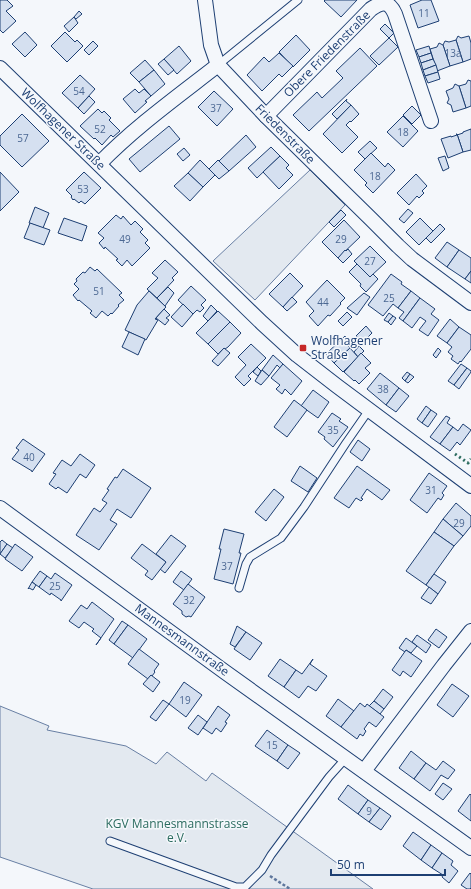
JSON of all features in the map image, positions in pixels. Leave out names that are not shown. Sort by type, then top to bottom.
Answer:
[{"type":"street","points":[[99,164],[113,150],[218,65],[211,45],[205,0]]},
{"type":"street","name":"Obere Friedenstraße","points":[[266,116],[371,9],[378,4],[385,3],[391,7],[395,14],[431,121]]},
{"type":"street","name":"Friedenstraße","points":[[218,65],[266,116],[398,246],[412,259],[471,303]]},
{"type":"street","name":"Wolfhagener Straße","points":[[0,68],[262,323],[297,355],[368,410],[470,482]]},
{"type":"street","name":"Mannesmannstraße","points":[[0,508],[471,848]]},
{"type":"street","points":[[364,771],[444,665],[471,632]]},
{"type":"lane","points":[[218,65],[298,0]]},
{"type":"lane","points":[[239,588],[246,564],[250,557],[281,538],[304,507],[368,410]]},
{"type":"lane","points":[[110,841],[236,887],[245,887],[262,870],[271,855],[324,783],[346,758]]},
{"type":"path","points":[[262,870],[290,889]]},
{"type":"green space","points":[[310,170],[345,205],[255,300],[213,261]]},
{"type":"green space","name":"KGV Mannesmannstrasse e.V.","points":[[0,706],[49,726],[47,730],[126,746],[156,764],[167,752],[206,781],[212,773],[373,889],[93,889],[0,857]]},
{"type":"building","points":[[0,0],[7,0],[13,6],[6,11],[16,21],[3,33],[0,30]]},
{"type":"building","points":[[357,0],[341,17],[324,1]]},
{"type":"building","points":[[422,0],[431,0],[439,21],[418,28],[410,5]]},
{"type":"building","points":[[79,11],[82,14],[76,19],[74,17]]},
{"type":"building","points":[[74,17],[78,23],[69,32],[64,26]]},
{"type":"building","points":[[385,24],[394,33],[389,38],[380,29]]},
{"type":"building","points":[[25,32],[37,45],[25,57],[12,44]]},
{"type":"building","points":[[65,32],[75,42],[77,40],[83,46],[67,62],[51,46]]},
{"type":"building","points":[[296,35],[310,50],[293,67],[279,52]]},
{"type":"building","points":[[458,36],[461,38],[469,36],[471,43],[471,59],[463,62],[456,40]]},
{"type":"building","points":[[389,38],[398,47],[379,65],[370,56]]},
{"type":"building","points":[[456,40],[463,62],[450,66],[443,45],[445,41],[449,42]]},
{"type":"building","points":[[93,41],[98,46],[89,55],[84,50]]},
{"type":"building","points":[[439,43],[443,45],[450,66],[437,71],[430,49],[437,47]]},
{"type":"building","points":[[179,46],[191,61],[177,74],[164,59]]},
{"type":"building","points":[[429,46],[431,53],[419,57],[416,50]]},
{"type":"building","points":[[360,48],[377,66],[309,131],[293,115],[317,92],[322,98],[343,78],[336,71]]},
{"type":"building","points":[[279,53],[293,66],[282,77],[279,74],[262,91],[247,75],[264,57],[269,62]]},
{"type":"building","points":[[431,53],[433,59],[421,63],[419,57]]},
{"type":"building","points":[[164,59],[174,70],[168,75],[158,64]]},
{"type":"building","points":[[433,59],[436,65],[423,70],[421,63]]},
{"type":"building","points":[[145,60],[154,70],[139,82],[130,73]]},
{"type":"building","points":[[436,65],[438,72],[425,76],[423,70]]},
{"type":"building","points":[[154,70],[165,84],[151,96],[139,82]]},
{"type":"building","points":[[438,72],[440,79],[428,83],[425,76]]},
{"type":"building","points":[[80,75],[95,89],[78,108],[62,93]]},
{"type":"building","points":[[468,80],[471,81],[471,106],[466,108],[459,86],[466,84]]},
{"type":"building","points":[[455,84],[459,86],[466,108],[453,112],[451,105],[447,103],[449,99],[446,91],[453,88]]},
{"type":"building","points":[[135,89],[139,93],[144,89],[151,96],[135,113],[123,99]]},
{"type":"building","points":[[214,91],[233,109],[217,126],[198,107]]},
{"type":"building","points":[[89,96],[95,102],[84,114],[78,108]]},
{"type":"building","points":[[347,99],[346,101],[351,105],[337,119],[332,114]]},
{"type":"building","points":[[351,105],[359,114],[346,125],[358,137],[342,153],[323,134]]},
{"type":"building","points":[[412,106],[421,115],[412,124],[403,115]]},
{"type":"building","points":[[98,109],[102,113],[104,111],[111,118],[109,120],[120,131],[113,137],[111,135],[102,145],[80,126]]},
{"type":"building","points":[[22,114],[49,141],[22,167],[0,145],[0,136]]},
{"type":"building","points":[[403,116],[418,131],[403,147],[387,132]]},
{"type":"building","points":[[169,126],[180,139],[140,172],[129,159]]},
{"type":"building","points":[[471,129],[471,150],[463,152],[457,135]]},
{"type":"building","points":[[457,134],[463,152],[448,158],[441,139],[457,135]]},
{"type":"building","points":[[246,135],[256,147],[229,171],[219,161]]},
{"type":"building","points":[[370,141],[377,148],[365,159],[358,152]]},
{"type":"building","points":[[271,147],[280,156],[257,178],[248,168]]},
{"type":"building","points":[[184,148],[190,155],[183,161],[177,154]]},
{"type":"building","points":[[371,153],[385,167],[388,163],[395,170],[373,193],[365,185],[367,183],[354,170]]},
{"type":"building","points":[[280,156],[289,165],[286,168],[293,175],[279,189],[263,172]]},
{"type":"building","points":[[445,156],[449,168],[443,171],[438,158]]},
{"type":"building","points":[[200,160],[215,175],[203,187],[188,173]]},
{"type":"building","points":[[218,160],[229,171],[219,179],[209,169]]},
{"type":"building","points":[[0,172],[19,192],[0,211]]},
{"type":"building","points":[[84,172],[101,188],[85,204],[81,201],[79,203],[74,199],[73,200],[71,197],[72,196],[66,190]]},
{"type":"building","points":[[188,173],[203,187],[190,201],[174,186]]},
{"type":"building","points":[[416,174],[427,186],[422,191],[424,193],[419,198],[417,196],[409,205],[397,193]]},
{"type":"building","points":[[35,207],[49,213],[43,228],[29,223]]},
{"type":"building","points":[[408,209],[413,213],[404,223],[399,219]]},
{"type":"building","points":[[341,210],[346,215],[334,227],[329,222]]},
{"type":"building","points":[[116,215],[121,219],[123,216],[131,225],[135,221],[143,229],[140,232],[148,240],[145,243],[150,248],[132,266],[127,260],[122,266],[116,260],[118,259],[105,247],[104,249],[99,243],[104,238],[98,233]]},
{"type":"building","points":[[64,218],[87,226],[82,241],[58,233]]},
{"type":"building","points":[[420,218],[433,231],[419,245],[406,232]]},
{"type":"building","points":[[344,220],[360,237],[338,258],[322,242]]},
{"type":"building","points":[[30,223],[50,230],[44,245],[24,238]]},
{"type":"building","points":[[440,224],[445,229],[431,243],[426,238]]},
{"type":"building","points":[[447,242],[459,250],[447,267],[435,258]]},
{"type":"building","points":[[370,246],[386,262],[370,277],[354,261]]},
{"type":"building","points":[[348,249],[352,254],[343,263],[338,258],[345,250],[346,251]]},
{"type":"building","points":[[459,250],[471,258],[471,271],[465,279],[447,267]]},
{"type":"building","points":[[165,260],[178,272],[172,278],[174,280],[157,298],[147,289],[158,278],[152,273]]},
{"type":"building","points":[[357,264],[370,277],[373,274],[378,279],[366,292],[360,286],[361,284],[349,272]]},
{"type":"building","points":[[90,267],[95,271],[97,269],[122,293],[119,295],[124,300],[118,305],[119,306],[112,314],[111,313],[108,316],[102,311],[96,318],[90,313],[92,311],[79,300],[78,301],[73,295],[79,289],[74,284],[77,281],[76,279],[83,272],[85,273]]},
{"type":"building","points":[[471,271],[471,283],[465,279]]},
{"type":"building","points":[[290,273],[303,286],[283,307],[269,294]]},
{"type":"building","points":[[391,274],[411,291],[398,308],[393,304],[383,316],[368,305]]},
{"type":"building","points":[[327,280],[345,298],[330,316],[328,315],[318,326],[309,316],[314,311],[306,302]]},
{"type":"building","points":[[191,286],[206,300],[201,305],[204,308],[200,312],[197,310],[193,314],[178,300]]},
{"type":"building","points":[[168,287],[174,293],[165,306],[157,298]]},
{"type":"building","points":[[149,291],[166,307],[155,319],[158,320],[146,340],[125,330],[137,305]]},
{"type":"building","points":[[411,291],[420,298],[403,321],[399,318],[404,312],[398,308]]},
{"type":"building","points":[[364,293],[370,297],[357,315],[347,308]]},
{"type":"building","points":[[292,297],[297,302],[287,311],[283,307]]},
{"type":"building","points":[[420,298],[435,309],[431,314],[439,320],[428,336],[419,330],[426,321],[420,317],[412,328],[403,321]]},
{"type":"building","points":[[183,304],[193,314],[182,327],[171,317]]},
{"type":"building","points":[[211,305],[217,311],[208,321],[203,316]]},
{"type":"building","points":[[164,309],[170,315],[166,318],[169,320],[165,325],[156,318]]},
{"type":"building","points":[[218,311],[230,322],[208,344],[196,333]]},
{"type":"building","points":[[347,312],[352,317],[343,326],[338,321]]},
{"type":"building","points":[[389,313],[393,316],[388,322],[384,320]]},
{"type":"building","points":[[393,316],[396,318],[391,325],[388,322]]},
{"type":"building","points":[[450,319],[459,327],[447,343],[437,336]]},
{"type":"building","points":[[230,322],[241,333],[228,347],[225,349],[224,348],[218,354],[208,344]]},
{"type":"building","points":[[366,326],[372,333],[363,342],[356,336]]},
{"type":"building","points":[[459,327],[471,335],[471,349],[458,364],[451,359],[453,356],[448,352],[452,347],[447,343]]},
{"type":"building","points":[[129,332],[145,339],[138,355],[122,347]]},
{"type":"building","points":[[345,336],[350,341],[346,344],[350,348],[334,363],[326,354]]},
{"type":"building","points":[[251,344],[266,358],[248,376],[251,379],[244,386],[235,377],[246,365],[238,357]]},
{"type":"building","points":[[359,346],[364,351],[358,357],[354,352]]},
{"type":"building","points":[[224,348],[230,353],[218,366],[212,361]]},
{"type":"building","points":[[350,348],[358,357],[343,372],[334,363]]},
{"type":"building","points":[[438,348],[441,351],[436,358],[433,355]]},
{"type":"building","points":[[361,353],[371,363],[365,368],[370,373],[359,384],[344,372]]},
{"type":"building","points":[[273,355],[283,364],[280,368],[277,365],[269,376],[262,370]]},
{"type":"building","points":[[283,364],[302,381],[291,395],[285,389],[282,394],[276,389],[280,385],[271,378]]},
{"type":"building","points":[[461,364],[467,368],[454,385],[448,381]]},
{"type":"building","points":[[257,367],[261,371],[258,376],[253,372]]},
{"type":"building","points":[[467,368],[471,372],[459,389],[454,385]]},
{"type":"building","points":[[262,370],[269,376],[261,385],[255,381]]},
{"type":"building","points":[[407,372],[410,374],[405,381],[402,378]]},
{"type":"building","points":[[380,373],[399,388],[386,405],[367,389]]},
{"type":"building","points":[[410,374],[414,377],[408,383],[405,381]]},
{"type":"building","points":[[399,388],[409,396],[396,412],[386,405]]},
{"type":"building","points":[[313,390],[329,402],[318,418],[301,406]]},
{"type":"building","points":[[294,400],[307,410],[287,437],[274,427]]},
{"type":"building","points":[[426,406],[431,410],[422,423],[417,419]]},
{"type":"building","points":[[431,410],[437,414],[428,427],[422,423]]},
{"type":"building","points":[[332,413],[341,419],[339,421],[348,427],[333,447],[324,439],[325,437],[318,432]]},
{"type":"building","points":[[446,416],[450,418],[447,423],[453,427],[440,444],[430,437]]},
{"type":"building","points":[[463,424],[471,430],[460,445],[457,442],[450,451],[440,444],[453,427],[458,431]]},
{"type":"building","points":[[23,439],[45,454],[32,472],[12,459],[19,450],[16,448]]},
{"type":"building","points":[[358,440],[370,449],[362,461],[350,452]]},
{"type":"building","points":[[80,454],[95,465],[86,478],[80,474],[67,493],[58,487],[56,489],[49,484],[56,474],[53,473],[62,460],[71,466]]},
{"type":"building","points":[[300,466],[317,478],[308,492],[291,481]]},
{"type":"building","points":[[357,466],[390,490],[382,500],[367,489],[361,498],[363,499],[361,501],[356,498],[349,508],[334,498]]},
{"type":"building","points":[[123,469],[151,488],[131,518],[117,509],[110,520],[117,524],[99,550],[76,535],[94,508],[100,512],[107,503],[102,500],[109,490],[107,489],[115,477],[117,478]]},
{"type":"building","points":[[429,473],[447,486],[442,493],[444,495],[441,500],[438,498],[427,513],[410,500]]},
{"type":"building","points":[[274,489],[284,497],[266,521],[255,512]]},
{"type":"building","points":[[456,503],[471,516],[471,526],[463,536],[443,519]]},
{"type":"building","points":[[443,519],[463,536],[454,546],[434,532]]},
{"type":"building","points":[[224,529],[244,534],[233,584],[214,579]]},
{"type":"building","points":[[434,532],[454,546],[426,585],[406,571]]},
{"type":"building","points":[[171,535],[186,546],[165,573],[160,569],[166,562],[156,554]]},
{"type":"building","points":[[2,540],[7,544],[0,554],[0,542]]},
{"type":"building","points":[[7,544],[13,548],[5,558],[0,554]]},
{"type":"building","points":[[15,544],[33,557],[22,571],[5,559]]},
{"type":"building","points":[[142,544],[166,562],[152,580],[145,575],[148,571],[131,558]]},
{"type":"building","points":[[40,571],[47,576],[39,587],[32,582]]},
{"type":"building","points":[[181,571],[192,579],[184,590],[173,582]]},
{"type":"building","points":[[55,573],[72,585],[61,601],[51,593],[50,595],[39,587],[47,576],[51,579]]},
{"type":"building","points":[[434,574],[446,582],[438,594],[426,585]]},
{"type":"building","points":[[32,582],[36,585],[33,590],[28,589]]},
{"type":"building","points":[[188,584],[205,597],[191,617],[186,617],[182,614],[182,611],[173,604]]},
{"type":"building","points":[[429,587],[438,594],[431,604],[421,598]]},
{"type":"building","points":[[92,602],[114,619],[101,638],[92,631],[94,629],[84,622],[79,628],[69,621],[81,605],[87,609]]},
{"type":"building","points":[[122,621],[128,625],[114,644],[109,640]]},
{"type":"building","points":[[128,625],[147,639],[133,658],[114,644]]},
{"type":"building","points":[[237,626],[246,632],[235,647],[230,644]]},
{"type":"building","points":[[436,629],[447,637],[439,648],[428,640]]},
{"type":"building","points":[[246,632],[262,643],[250,660],[234,649]]},
{"type":"building","points":[[417,635],[431,645],[426,653],[412,642]]},
{"type":"building","points":[[406,638],[417,646],[411,653],[406,650],[405,652],[399,648]]},
{"type":"building","points":[[139,649],[159,664],[154,671],[155,672],[148,679],[128,664]]},
{"type":"building","points":[[406,650],[422,661],[411,677],[403,671],[400,676],[392,670]]},
{"type":"building","points":[[280,659],[296,670],[284,687],[268,676]]},
{"type":"building","points":[[313,659],[310,664],[327,676],[316,691],[308,686],[299,698],[284,687],[296,670],[302,674]]},
{"type":"building","points":[[151,675],[160,682],[153,692],[143,684]]},
{"type":"building","points":[[184,682],[202,695],[186,717],[169,704]]},
{"type":"building","points":[[452,684],[469,696],[453,717],[437,705]]},
{"type":"building","points":[[383,689],[393,697],[384,709],[374,701]]},
{"type":"building","points":[[338,699],[354,711],[341,727],[326,716]]},
{"type":"building","points":[[163,700],[169,704],[156,721],[150,717]]},
{"type":"building","points":[[374,701],[384,709],[380,714],[369,706]]},
{"type":"building","points":[[360,703],[365,707],[367,704],[384,717],[376,727],[369,722],[364,729],[366,731],[363,736],[360,734],[357,739],[341,727]]},
{"type":"building","points":[[218,706],[230,715],[221,732],[216,728],[212,734],[203,728]]},
{"type":"building","points":[[198,715],[207,722],[198,735],[188,728]]},
{"type":"building","points":[[267,730],[288,745],[277,761],[255,746]]},
{"type":"building","points":[[288,745],[300,753],[288,769],[277,761]]},
{"type":"building","points":[[411,751],[426,763],[414,779],[399,768]]},
{"type":"building","points":[[443,761],[455,770],[448,779],[441,775],[430,791],[414,779],[426,763],[436,770]]},
{"type":"building","points":[[443,783],[452,789],[443,800],[435,794]]},
{"type":"building","points":[[348,785],[368,800],[358,814],[338,799]]},
{"type":"building","points":[[470,794],[471,795],[471,821],[458,811]]},
{"type":"building","points":[[368,800],[380,808],[369,822],[358,814]]},
{"type":"building","points":[[380,808],[391,816],[381,830],[369,822]]},
{"type":"building","points":[[413,832],[431,845],[421,860],[403,846]]},
{"type":"building","points":[[431,845],[442,853],[432,868],[421,860]]},
{"type":"building","points":[[442,853],[453,861],[451,865],[458,871],[449,883],[442,877],[443,875],[432,868]]},
{"type":"building","points":[[470,873],[471,888],[467,889],[461,885]]},
{"type":"hedge","points":[[455,454],[468,463],[471,459]]},
{"type":"place","name":"Wolfhagener Straße","points":[[303,348]]}]
